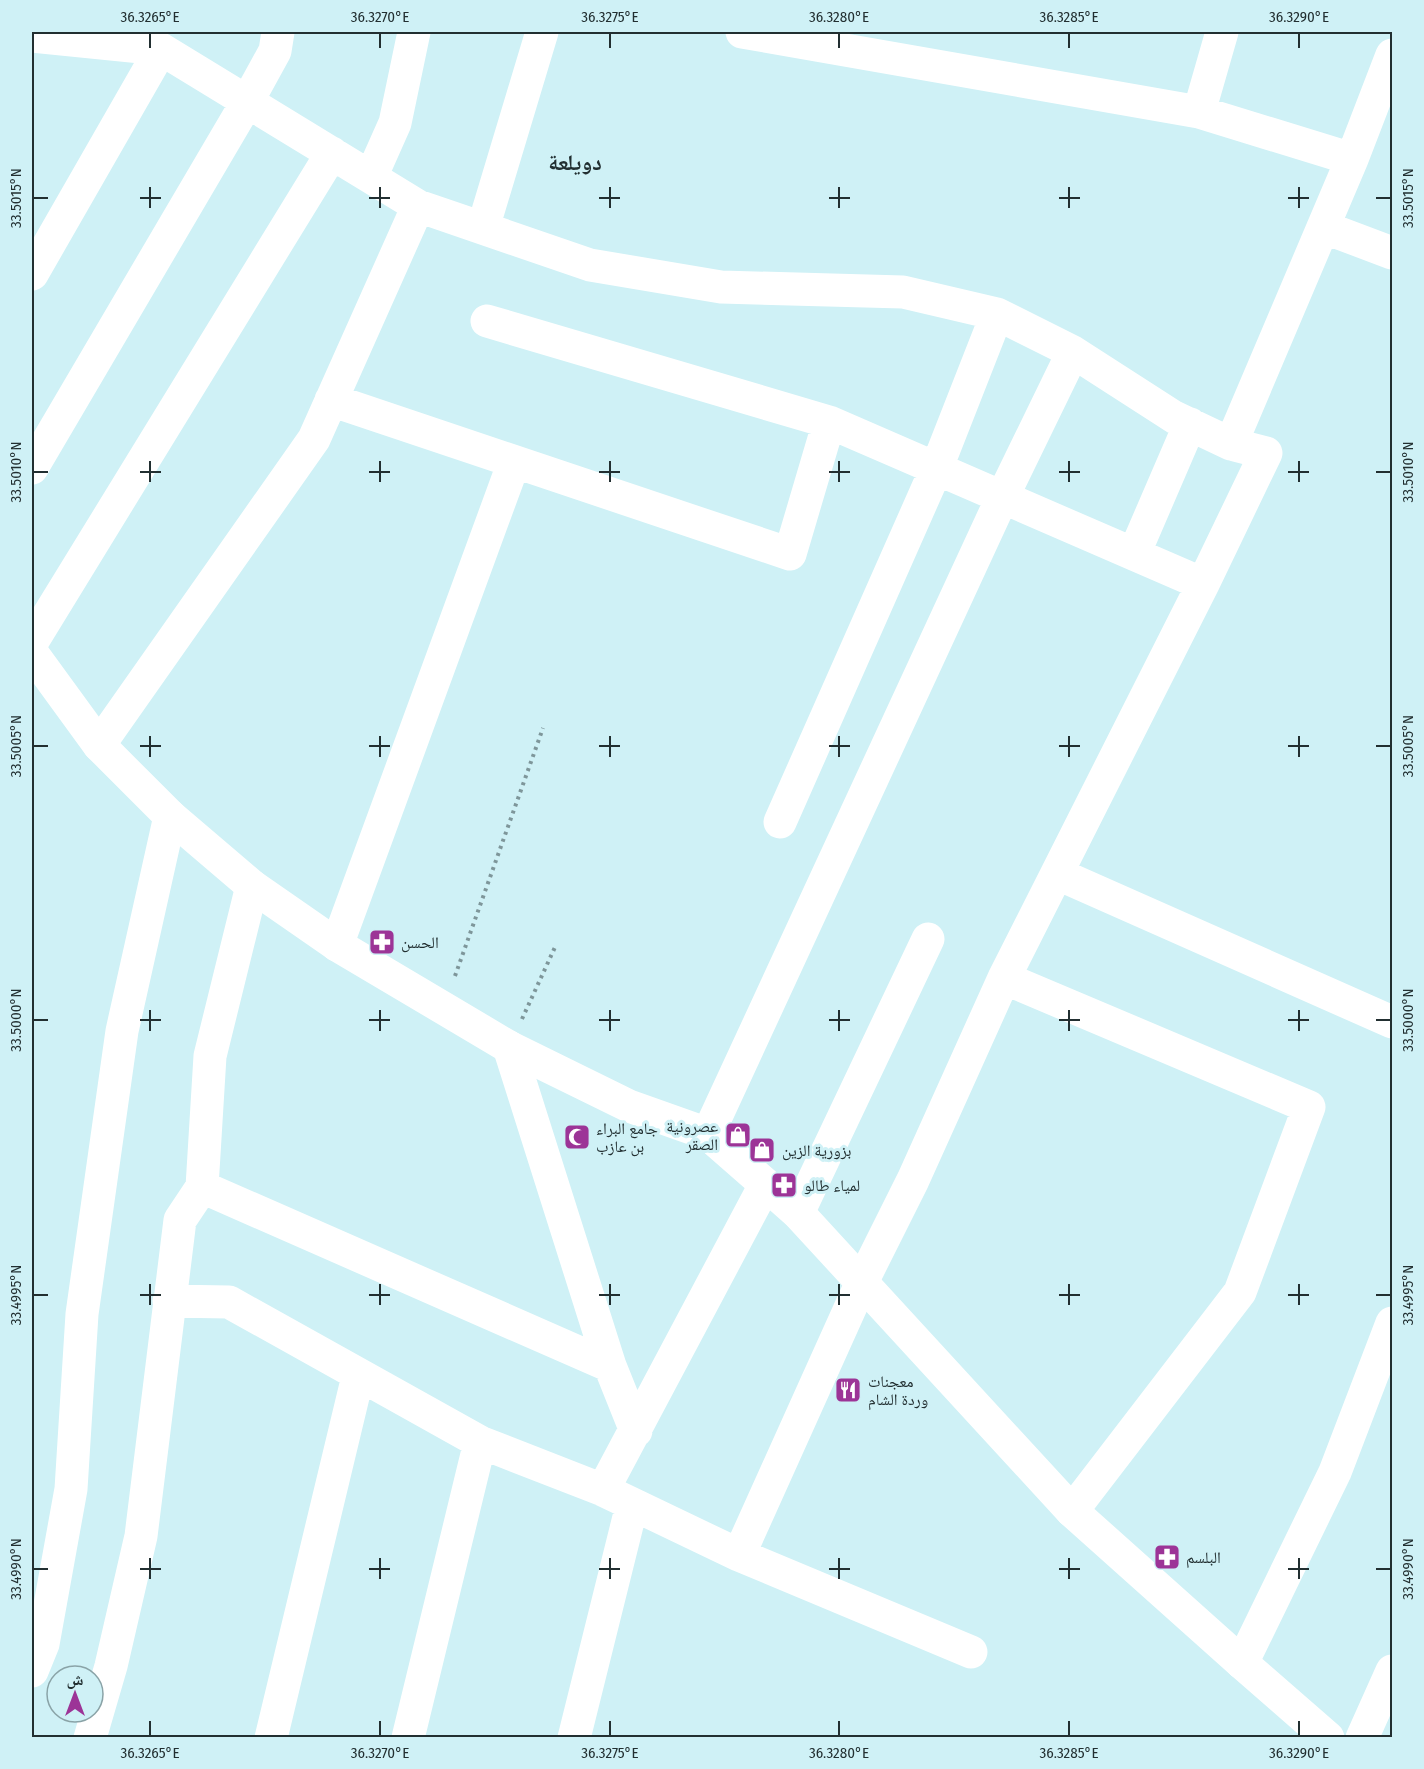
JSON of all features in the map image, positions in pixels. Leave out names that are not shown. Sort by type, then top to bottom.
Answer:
[{"type":"street","points":[[32,468],[247,102],[275,51],[278,32]]},
{"type":"street","points":[[371,177],[395,123],[414,32]]},
{"type":"street","points":[[483,228],[542,32]]},
{"type":"street","points":[[742,32],[1199,112],[1352,159]]},
{"type":"street","points":[[1199,112],[1222,32]]},
{"type":"street","points":[[33,38],[161,49],[418,206],[590,265],[710,285],[903,292],[997,314],[1073,352],[1174,417],[1231,444],[1266,453],[1203,584],[1004,978],[913,1180],[861,1284],[739,1555]]},
{"type":"street","points":[[32,274],[161,49]]},
{"type":"street","points":[[1231,444],[1352,159],[1392,55]]},
{"type":"street","points":[[32,642],[332,153]]},
{"type":"street","points":[[99,745],[314,439],[418,206]]},
{"type":"street","points":[[1323,227],[1392,253]]},
{"type":"street","points":[[780,822],[937,467],[997,314]]},
{"type":"street","points":[[487,321],[829,422],[1203,584]]},
{"type":"street","points":[[708,1134],[1002,498],[1073,352]]},
{"type":"street","points":[[331,400],[790,554],[829,422]]},
{"type":"street","points":[[1134,554],[1190,424]]},
{"type":"street","points":[[337,945],[514,462]]},
{"type":"street","points":[[32,653],[99,745],[170,816],[252,886],[337,945],[510,1047],[628,1106],[708,1134],[798,1213],[1071,1511],[1328,1737]]},
{"type":"street","points":[[32,1671],[43,1644],[71,1489],[82,1314],[122,1031],[170,816]]},
{"type":"street","points":[[1058,874],[1392,1022]]},
{"type":"street","points":[[90,1737],[111,1666],[141,1536],[180,1220],[202,1187],[210,1056],[252,886]]},
{"type":"street","points":[[798,1213],[928,939]]},
{"type":"street","points":[[1004,978],[1309,1107],[1240,1292],[1071,1511]]},
{"type":"street","points":[[510,1047],[610,1366],[636,1431]]},
{"type":"street","points":[[603,1490],[765,1185]]},
{"type":"street","points":[[202,1187],[610,1366]]},
{"type":"street","points":[[169,1301],[229,1302],[480,1442],[603,1490],[739,1555],[971,1652]]},
{"type":"street","points":[[1242,1663],[1335,1472],[1392,1323]]},
{"type":"street","points":[[271,1737],[358,1376]]},
{"type":"street","points":[[408,1737],[480,1442]]},
{"type":"street","points":[[574,1737],[632,1505]]},
{"type":"street","points":[[1362,1737],[1392,1671]]},
{"type":"path","points":[[443,1008],[543,728]]},
{"type":"path","points":[[510,1047],[556,945]]},
{"type":"place","name":"الحسن","points":[[382,942]]},
{"type":"place","name":"عصرونية الصقر","points":[[738,1135]]},
{"type":"place","name":"جامع البراء بن عازب","points":[[577,1137]]},
{"type":"place","name":"بزورية الزين","points":[[762,1150]]},
{"type":"place","name":"لمياء طالو","points":[[784,1185]]},
{"type":"place","name":"معجنات وردة الشام","points":[[848,1390]]},
{"type":"place","name":"البلسم","points":[[1167,1557]]},
{"type":"district","name":"دويلعة","points":[[575,162]]}]
